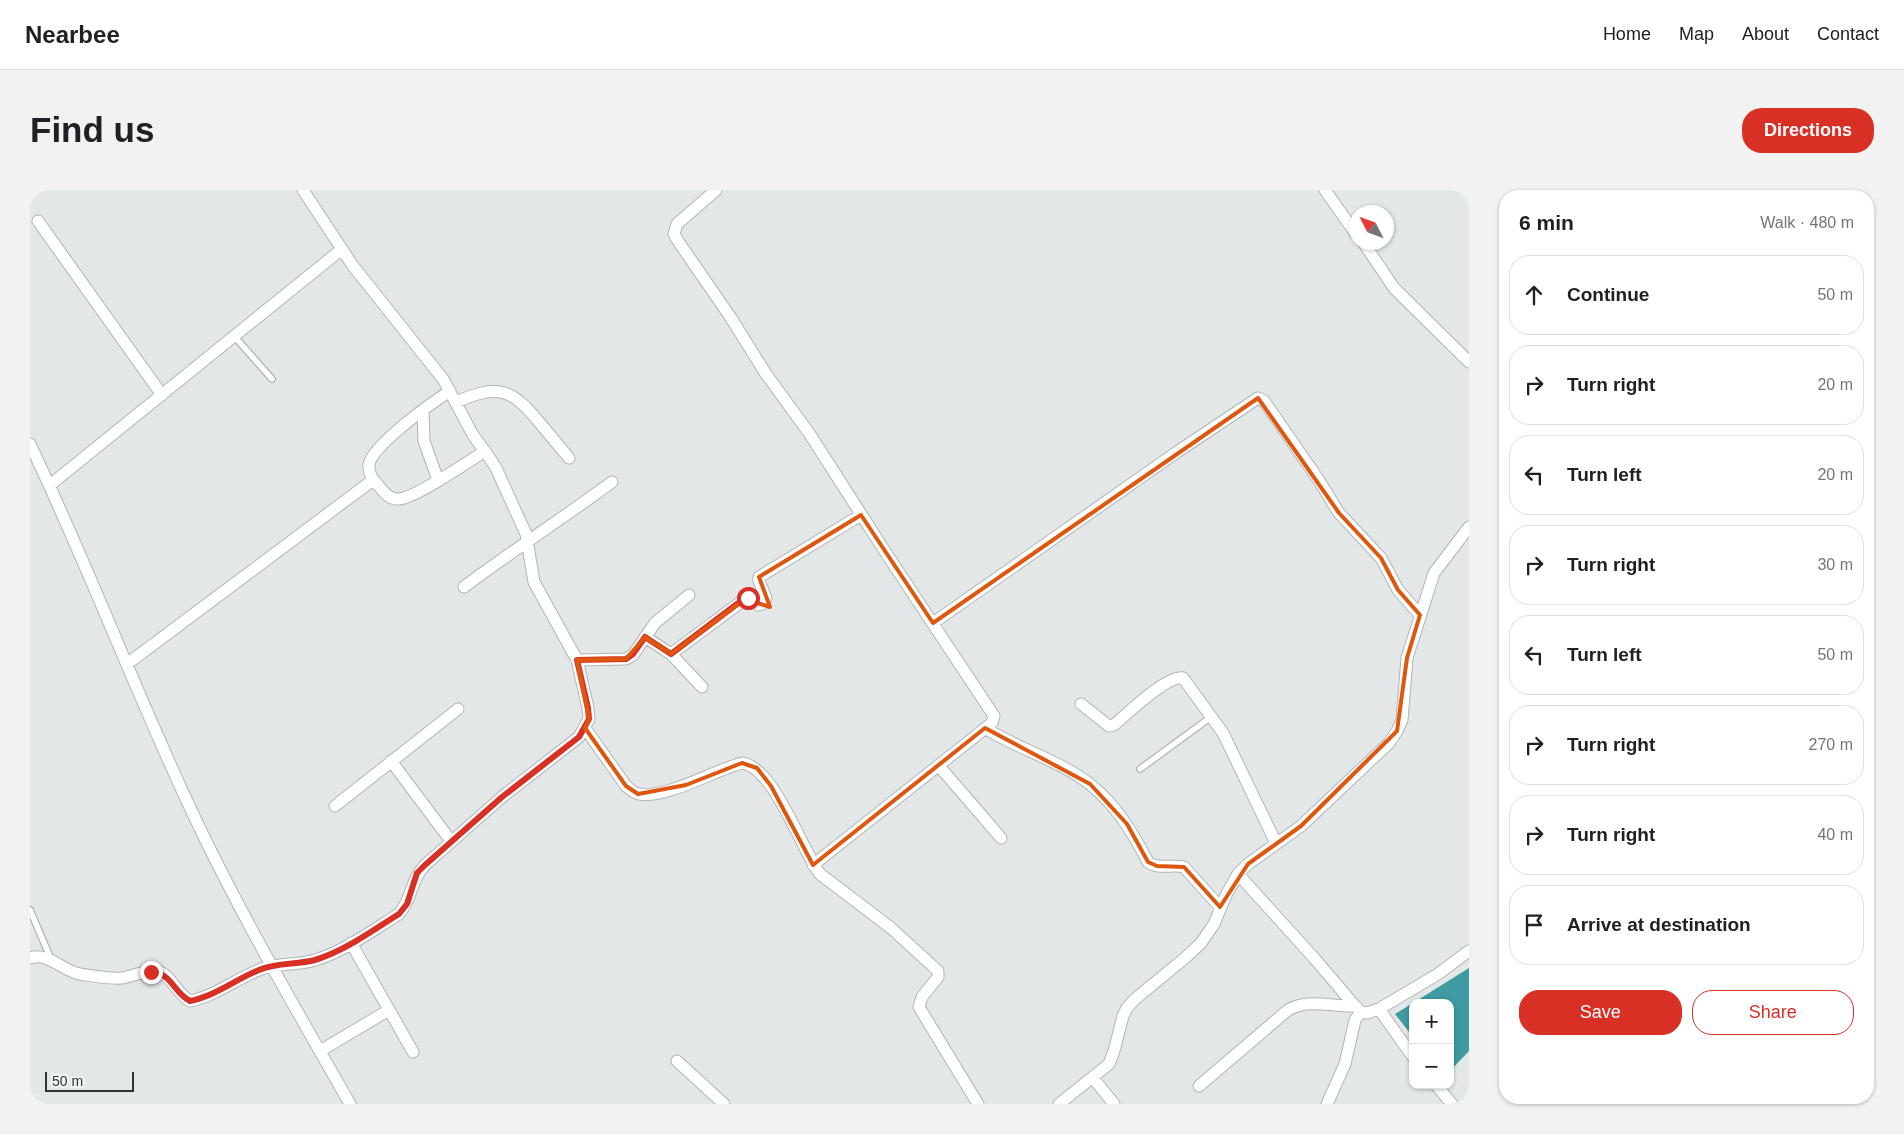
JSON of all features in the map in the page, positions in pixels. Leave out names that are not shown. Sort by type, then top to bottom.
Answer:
[{"type":"street","points":[[30,958],[44,957],[77,973],[98,977],[121,978],[160,972],[168,978],[182,997],[190,1001],[201,999],[270,966],[293,965],[330,954],[399,914],[407,904],[417,873],[451,840],[502,797],[579,737],[589,719],[577,660],[534,582],[523,526],[496,468],[472,435],[450,391],[430,360],[364,282],[303,190]]},
{"type":"street","points":[[716,190],[677,224],[674,234],[731,318],[749,349],[808,433],[994,716],[992,723],[986,728],[813,865]]},
{"type":"street","points":[[1325,190],[1349,224]]},
{"type":"street","points":[[38,221],[162,395]]},
{"type":"street","points":[[50,485],[342,249]]},
{"type":"street","points":[[1368,250],[1394,288],[1469,362]]},
{"type":"street","points":[[450,391],[397,431],[372,457],[369,463],[369,470],[373,480],[389,497],[401,500],[485,451]]},
{"type":"street","points":[[456,402],[482,393],[496,392],[515,396],[526,406],[569,458]]},
{"type":"street","points":[[934,623],[1177,452],[1258,398],[1264,402],[1318,479],[1339,513],[1381,558],[1398,590],[1420,615]]},
{"type":"street","points":[[423,410],[424,441],[438,480]]},
{"type":"street","points":[[30,444],[50,485],[187,801],[270,966],[350,1104]]},
{"type":"street","points":[[127,664],[373,480]]},
{"type":"street","points":[[464,587],[612,482]]},
{"type":"street","points":[[671,654],[745,599],[748,598],[758,605],[762,604],[766,598],[759,577],[861,515]]},
{"type":"street","points":[[1059,1104],[1109,1064],[1127,1008],[1201,943],[1214,924],[1220,908],[1238,874],[1248,864],[1301,826],[1389,743],[1402,720],[1406,658],[1434,573],[1469,527]]},
{"type":"street","points":[[577,660],[626,659],[633,654],[655,623],[668,610],[689,595]]},
{"type":"street","points":[[645,637],[671,654],[702,687]]},
{"type":"street","points":[[1082,704],[1105,724],[1109,726],[1114,725],[1152,693],[1178,677],[1183,678],[1188,682],[1212,717],[1233,752],[1276,843]]},
{"type":"street","points":[[335,806],[458,709]]},
{"type":"street","points":[[585,728],[626,786],[638,794],[651,794],[686,785],[735,765],[749,764],[757,768],[771,786],[813,865],[820,874],[891,928],[938,972],[938,977],[922,997],[919,1007],[978,1104]]},
{"type":"street","points":[[986,728],[1090,784],[1107,799],[1127,824],[1152,866],[1184,867],[1220,908]]},
{"type":"street","points":[[391,762],[451,840]]},
{"type":"street","points":[[939,766],[1001,838]]},
{"type":"street","points":[[1238,874],[1358,1009]]},
{"type":"street","points":[[351,943],[413,1052]]},
{"type":"street","points":[[1200,1086],[1288,1010],[1297,1005],[1307,1003],[1358,1009],[1368,1013],[1438,974],[1469,951]]},
{"type":"street","points":[[1327,1104],[1344,1064],[1358,1009]]},
{"type":"street","points":[[1378,1009],[1409,1052]]},
{"type":"street","points":[[320,1052],[389,1010]]},
{"type":"street","points":[[677,1060],[724,1104]]},
{"type":"street","points":[[1092,1078],[1114,1104]]},
{"type":"street","points":[[1439,1089],[1452,1104]]},
{"type":"lane","points":[[234,336],[272,379]]},
{"type":"lane","points":[[1140,769],[1212,717]]},
{"type":"lane","points":[[30,910],[52,961]]},
{"type":"highlighted area","points":[[1258,398],[1339,513],[1381,558],[1398,590],[1420,615],[1407,658],[1397,731],[1301,826],[1248,864],[1220,907],[1184,867],[1157,866],[1148,862],[1127,824],[1090,784],[985,728],[813,865],[771,786],[757,768],[742,763],[686,785],[638,794],[626,786],[585,728],[589,719],[577,660],[626,659],[645,637],[671,654],[745,599],[770,607],[759,577],[861,515],[933,623]]},
{"type":"water","points":[[1469,968],[1469,1051],[1454,1067],[1454,999],[1419,999]]},
{"type":"water","points":[[1409,1005],[1409,1032],[1395,1014]]},
{"type":"route","points":[[151,972],[160,972],[168,978],[182,997],[190,1001],[201,999],[270,966],[293,965],[330,954],[399,914],[407,904],[417,873],[425,865],[451,840],[502,797],[579,737],[589,719],[577,660],[619,661],[626,659],[633,654],[645,637],[671,654],[737,604],[748,598]]}]
